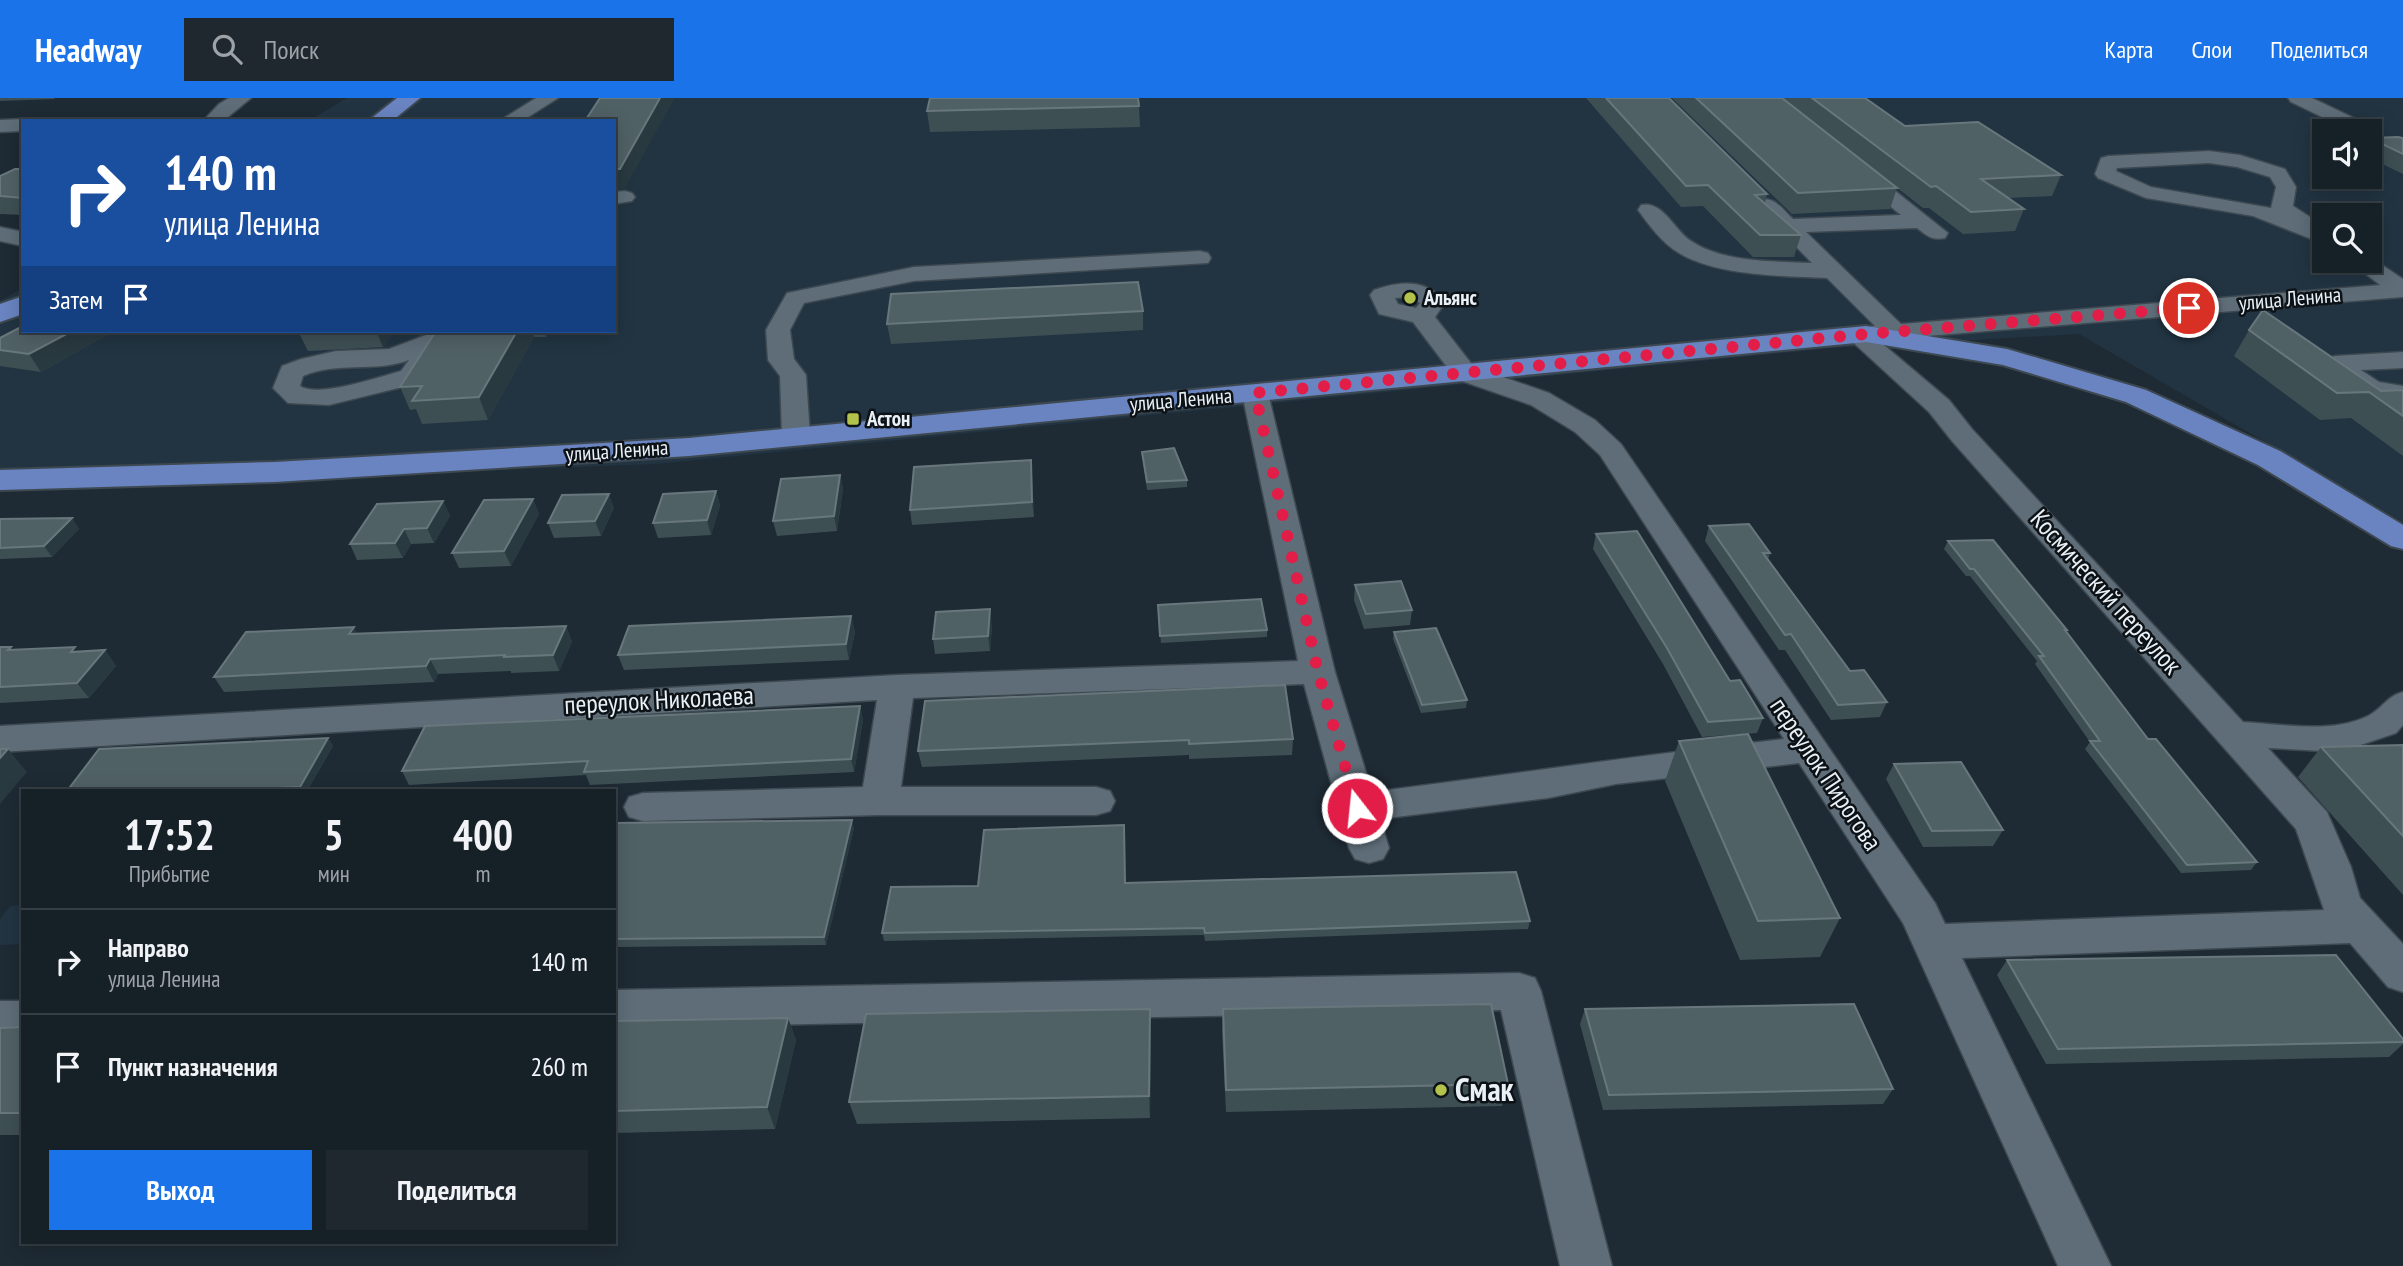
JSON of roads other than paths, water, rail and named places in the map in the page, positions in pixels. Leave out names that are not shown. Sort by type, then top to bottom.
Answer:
[{"type":"main road","points":[[381,119],[410,98]]},
{"type":"main road","points":[[0,314],[21,305]]},
{"type":"main road","points":[[1872,334],[2007,358],[2136,396],[2269,458],[2403,538]]},
{"type":"main road","name":"улица Ленина","points":[[0,480],[275,472],[689,447],[1872,334]]},
{"type":"street","points":[[214,119],[240,98]]},
{"type":"street","points":[[512,119],[549,98]]},
{"type":"street","points":[[2297,98],[2341,119]]},
{"type":"street","points":[[0,126],[21,125]]},
{"type":"street","points":[[1787,226],[1929,227],[1839,155]]},
{"type":"street","points":[[2209,157],[2240,161],[2278,173],[2286,187],[2283,208],[2324,237],[2248,208],[2146,192],[2105,174],[2108,162],[2209,157]]},
{"type":"street","name":"Космический переулок","points":[[1748,187],[1832,271],[1872,334],[2314,822],[2342,905],[2403,974]]},
{"type":"street","points":[[1649,210],[1674,238],[1692,251],[1758,265],[1832,271]]},
{"type":"street","points":[[0,234],[21,239]]},
{"type":"street","points":[[796,436],[793,375],[781,360],[778,330],[795,298],[914,274],[1199,258]]},
{"type":"street","points":[[2378,273],[2403,290]]},
{"type":"street","name":"улица Ленина","points":[[1872,334],[2403,290]]},
{"type":"street","points":[[1422,317],[1465,373]]},
{"type":"street","points":[[438,336],[410,377],[329,397],[297,397],[286,388],[291,372],[310,364],[336,359],[393,357],[438,336]]},
{"type":"street","points":[[2403,360],[2335,364],[2371,389],[2403,394]]},
{"type":"street","name":"переулок Пирогова","points":[[1465,373],[1540,399],[1585,426],[1611,450],[1920,915],[2085,1266]]},
{"type":"street","points":[[1255,393],[1318,672],[1369,848]]},
{"type":"street","name":"переулок Николаева","points":[[0,739],[897,687],[1318,672]]},
{"type":"street","points":[[880,801],[897,687]]},
{"type":"street","points":[[2234,734],[2340,739],[2383,724],[2403,704]]},
{"type":"street","points":[[1357,808],[1548,784],[1616,771],[1809,749]]},
{"type":"street","points":[[643,807],[880,801],[1096,801]]},
{"type":"street","points":[[1933,942],[2361,926]]},
{"type":"street","points":[[616,1009],[1519,991],[1586,1266]]},
{"type":"street","points":[[0,1020],[21,1020]]},
{"type":"place","name":"Альянс","points":[[1410,298]]},
{"type":"place","name":"Астон","points":[[853,419]]},
{"type":"place","name":"Смак","points":[[1441,1090]]}]
